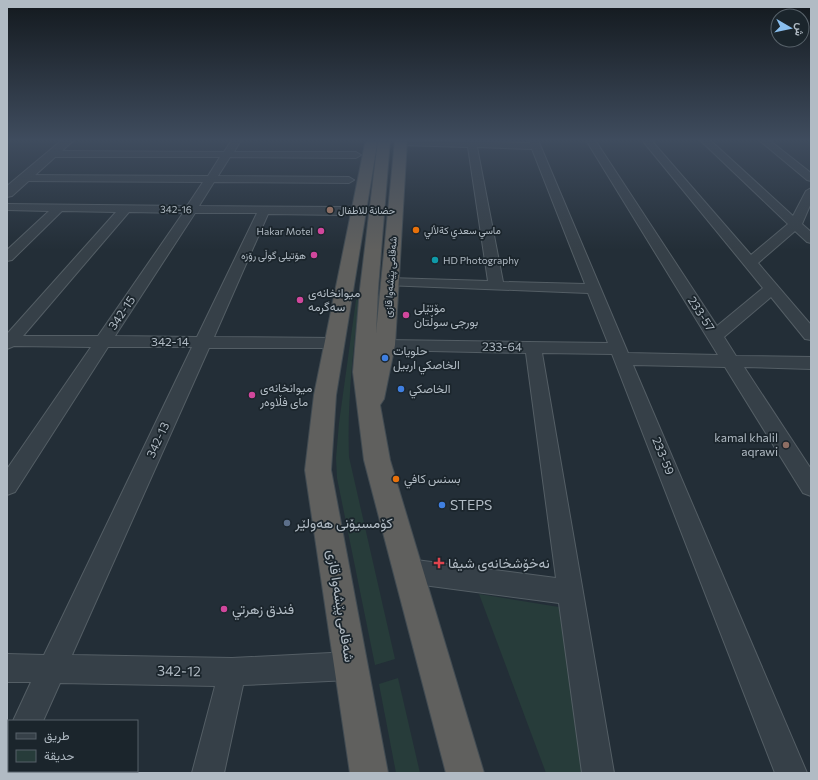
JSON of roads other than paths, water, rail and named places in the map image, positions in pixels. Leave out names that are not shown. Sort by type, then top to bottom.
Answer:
[{"type":"highway","name":"شەقامی پێشەوا قازی","points":[[334,343],[330,300],[350,176]]},
{"type":"highway","name":"شەقامی پێشەوا قازی","points":[[358,176],[334,343],[325,395],[318,470],[369,773]]},
{"type":"highway","name":"شەقامی پێشەوا قازی","points":[[389,176],[369,289],[364,372],[376,460],[465,773]]},
{"type":"highway","name":"شەقامی پێشەوا قازی","points":[[370,412],[385,345],[393,176]]},
{"type":"street","name":"342-15","points":[[7,486],[214,176]]},
{"type":"street","points":[[478,176],[496,285]]},
{"type":"street","name":"233-59","points":[[548,176],[791,773]]},
{"type":"street","name":"233-57","points":[[613,176],[811,487]]},
{"type":"street","points":[[677,176],[811,335]]},
{"type":"street","points":[[743,176],[811,239]]},
{"type":"street","points":[[7,193],[24,178],[349,180]]},
{"type":"street","points":[[750,263],[795,225],[811,191]]},
{"type":"street","name":"342-16","points":[[7,207],[344,211]]},
{"type":"street","points":[[7,257],[59,208]]},
{"type":"street","points":[[8,342],[125,209]]},
{"type":"street","name":"342-13","points":[[28,720],[264,210]]},
{"type":"street","points":[[389,282],[594,289]]},
{"type":"street","points":[[715,336],[771,289]]},
{"type":"street","name":"342-14","points":[[8,342],[104,341],[334,343]]},
{"type":"street","name":"233-64","points":[[385,345],[533,347],[731,361],[811,362]]},
{"type":"street","points":[[533,347],[598,773]]},
{"type":"street","points":[[408,571],[570,592]]},
{"type":"street","name":"342-12","points":[[7,668],[232,672],[350,666]]},
{"type":"street","points":[[208,773],[232,672]]},
{"type":"place","name":"حضانة للاطفال","points":[[330,210]]},
{"type":"place","name":"ماسي سعدي كةلألي","points":[[416,230]]},
{"type":"place","name":"Hakar Motel","points":[[321,231]]},
{"type":"place","name":"هۆتیلی گوڵی رۆزه","points":[[314,255]]},
{"type":"place","name":"HD Photography","points":[[435,260]]},
{"type":"place","name":"میوانخانەی سەگرمە","points":[[300,300]]},
{"type":"place","name":"مۆتێلی بورجی سوڵتان","points":[[406,315]]},
{"type":"place","name":"حلويات الخاصكي اربيل","points":[[385,358]]},
{"type":"place","name":"الخاصكي","points":[[401,389]]},
{"type":"place","name":"میوانخانەی مای فڵاوەر","points":[[252,395]]},
{"type":"place","name":"kamal khalil aqrawi","points":[[786,445]]},
{"type":"place","name":"بسنس كافي","points":[[396,479]]},
{"type":"place","name":"STEPS","points":[[442,505]]},
{"type":"place","name":"کۆمسیۆنی هەولێر","points":[[287,523]]},
{"type":"place","name":"نەخۆشخانەی شیفا","points":[[439,563]]},
{"type":"place","name":"فندق زهرتي","points":[[224,609]]}]
